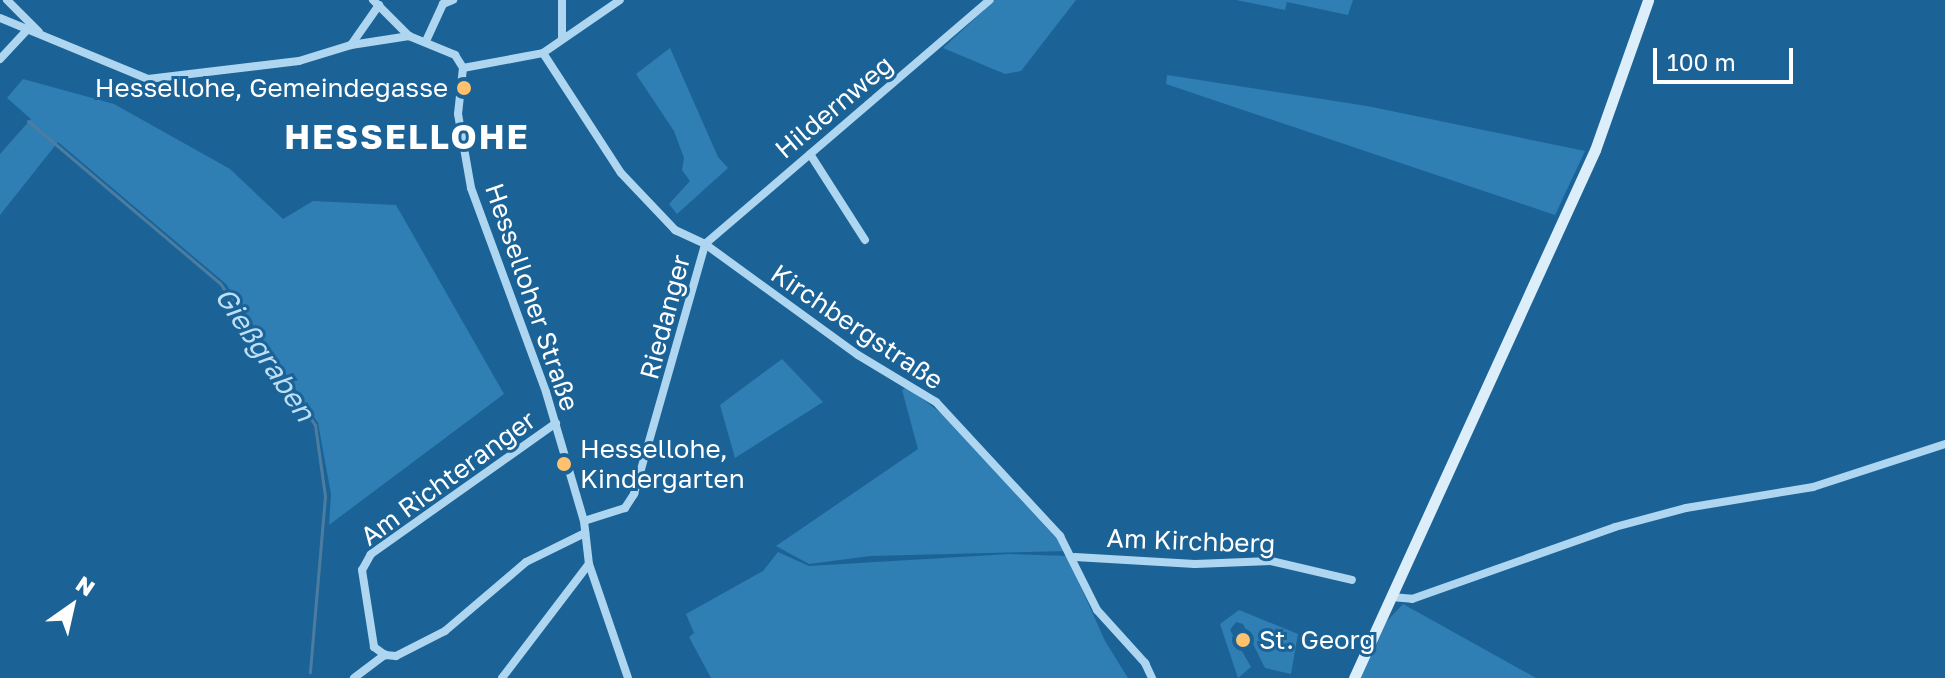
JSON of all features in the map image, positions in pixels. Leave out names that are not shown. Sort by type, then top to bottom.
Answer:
[{"type":"main road","points":[[1354,678],[1590,163],[1648,0]]},
{"type":"street","points":[[7,0],[43,35]]},
{"type":"street","points":[[426,41],[443,4],[453,0]]},
{"type":"street","points":[[562,0],[562,39]]},
{"type":"street","points":[[0,18],[148,79],[299,61],[351,45],[409,36],[443,46],[463,68],[543,53],[620,0]]},
{"type":"street","name":"Hildernweg","points":[[705,244],[990,0]]},
{"type":"street","points":[[351,45],[376,3],[409,36]]},
{"type":"street","points":[[0,59],[28,29]]},
{"type":"street","name":"Riedanger","points":[[543,53],[630,184],[675,230],[705,244],[634,494],[625,508],[584,521]]},
{"type":"street","name":"Hesselloher Straße","points":[[463,68],[458,114],[471,188],[556,423],[584,521],[589,564],[628,678]]},
{"type":"street","points":[[810,154],[865,240]]},
{"type":"street","name":"Kirchbergstraße","points":[[705,244],[858,355],[936,402],[1075,557],[1097,610],[1145,663],[1152,678]]},
{"type":"street","name":"Am Richteranger","points":[[385,655],[374,647],[362,570],[371,554],[556,423]]},
{"type":"street","points":[[1391,597],[1412,599],[1615,527],[1686,508],[1813,487],[1945,444]]},
{"type":"street","points":[[354,678],[385,655],[396,656],[445,631],[526,562],[585,533]]},
{"type":"street","name":"Am Kirchberg","points":[[1075,557],[1195,564],[1271,561],[1352,580]]},
{"type":"street","points":[[502,678],[589,564]]},
{"type":"shaded area","points":[[995,0],[1076,0],[1021,71],[1005,74],[943,48]]},
{"type":"shaded area","points":[[1236,0],[1353,0],[1348,15],[1287,2],[1285,10]]},
{"type":"shaded area","points":[[670,48],[718,157],[728,168],[677,214],[669,204],[690,181],[682,170],[684,158],[674,131],[636,74]]},
{"type":"shaded area","points":[[1167,75],[1367,106],[1585,151],[1555,215],[1166,84]]},
{"type":"shaded area","points":[[23,79],[114,104],[230,169],[283,219],[313,201],[396,205],[504,394],[329,525],[331,494],[318,423],[226,284],[58,142],[0,215],[0,154],[31,119],[7,98]]},
{"type":"shaded area","points":[[782,359],[823,402],[735,458],[720,405]]},
{"type":"shaded area","points":[[907,387],[946,417],[1068,551],[870,556],[809,564],[776,546],[918,449],[902,390]]},
{"type":"shaded area","points":[[778,552],[809,566],[1010,554],[1067,556],[1105,641],[1128,678],[711,678],[689,637],[694,633],[686,614],[763,571]]},
{"type":"shaded area","points":[[1403,604],[1536,678],[1361,678],[1387,621]]},
{"type":"shaded area","points":[[1239,610],[1298,634],[1291,674],[1265,668],[1243,624],[1236,622],[1230,630],[1251,667],[1238,678],[1220,624]]},
{"type":"waterway","name":"Gießgraben","points":[[28,121],[220,283],[315,425],[325,496],[310,672]]},
{"type":"place","name":"Hessellohe, Gemeindegasse","points":[[464,88]]},
{"type":"place","name":"Hessellohe, Kindergarten","points":[[564,464]]},
{"type":"place","name":"St. Georg","points":[[1243,640]]},
{"type":"district","name":"HESSELLOHE","points":[[407,137]]}]
